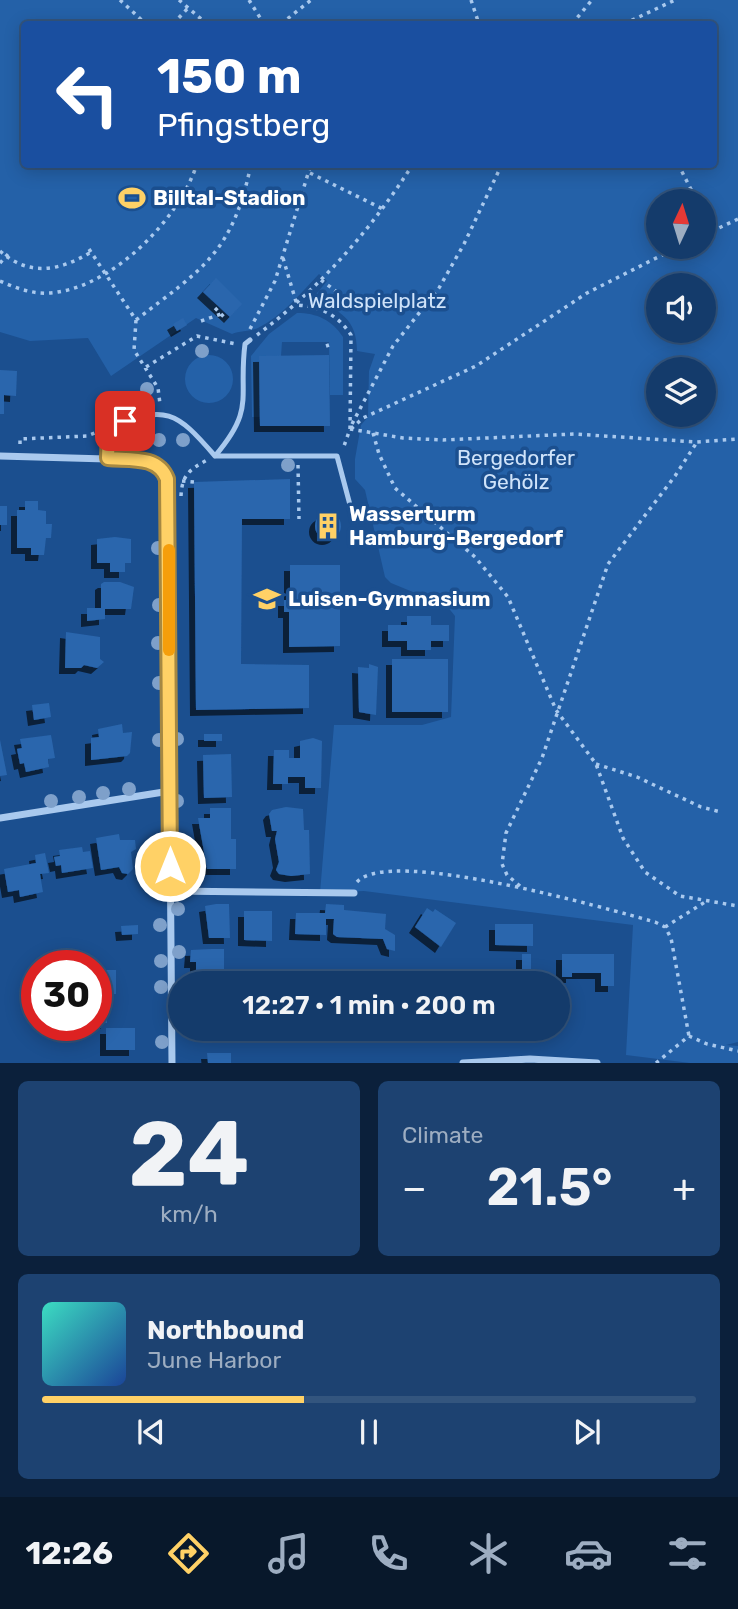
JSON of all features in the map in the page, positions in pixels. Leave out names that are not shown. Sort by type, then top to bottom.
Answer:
[{"type":"street","points":[[0,456],[142,460],[162,469],[168,486],[172,1063]]},
{"type":"street","points":[[0,818],[170,791]]},
{"type":"street","points":[[170,891],[354,893]]},
{"type":"street","points":[[463,1063],[530,1059],[597,1063]]},
{"type":"lane","points":[[215,456],[229,439],[245,404],[248,342]]},
{"type":"lane","points":[[108,458],[109,428],[161,414],[173,416],[192,429],[215,456],[337,456],[354,520]]},
{"type":"path","points":[[120,0],[143,21]]},
{"type":"path","points":[[179,0],[204,21]]},
{"type":"path","points":[[249,0],[262,21]]},
{"type":"path","points":[[285,21],[311,0]]},
{"type":"path","points":[[471,0],[478,21]]},
{"type":"path","points":[[574,21],[592,0]]},
{"type":"path","points":[[630,21],[675,0]]},
{"type":"path","points":[[176,21],[189,8]]},
{"type":"path","points":[[0,281],[20,290],[56,293],[73,289],[104,273],[163,226],[178,206],[195,168]]},
{"type":"path","points":[[136,320],[199,271],[223,244],[235,220],[249,168]]},
{"type":"path","points":[[248,342],[250,328],[275,282],[311,168]]},
{"type":"path","points":[[145,368],[197,335],[248,342],[297,305],[321,280],[383,209],[410,168]]},
{"type":"path","points":[[344,446],[393,346],[439,288],[464,244],[500,168]]},
{"type":"path","points":[[680,168],[691,189]]},
{"type":"path","points":[[310,173],[383,209]]},
{"type":"path","points":[[716,230],[738,219]]},
{"type":"path","points":[[0,250],[31,268],[49,270],[65,266],[90,251],[136,320],[134,350],[158,388],[161,414]]},
{"type":"path","points":[[0,263],[8,254]]},
{"type":"path","points":[[283,258],[297,305]]},
{"type":"path","points":[[350,429],[363,418],[476,366],[587,293],[654,259]]},
{"type":"path","points":[[321,280],[337,292],[331,313]]},
{"type":"path","points":[[297,305],[331,313],[351,335],[350,429]]},
{"type":"path","points":[[215,308],[226,319]]},
{"type":"path","points":[[201,321],[220,314]]},
{"type":"path","points":[[19,455],[20,439],[87,436],[109,428]]},
{"type":"path","points":[[350,429],[403,438],[443,440],[575,433],[696,442],[738,439]]},
{"type":"path","points":[[373,433],[379,454],[395,488],[475,557],[508,597],[556,710],[596,764],[623,838],[645,872],[680,896],[738,906]]},
{"type":"path","points":[[520,886],[507,875],[502,864],[506,833],[542,758],[556,710],[608,564],[675,476],[696,442]]},
{"type":"path","points":[[187,471],[215,456]]},
{"type":"path","points":[[298,456],[299,519]]},
{"type":"path","points":[[181,481],[194,482]]},
{"type":"path","points":[[596,764],[637,777],[701,807],[721,812]]},
{"type":"path","points":[[354,893],[353,887],[363,876],[386,871],[520,886],[665,927],[705,902]]},
{"type":"path","points":[[665,927],[678,964],[689,1035]]},
{"type":"path","points":[[689,1035],[708,1044],[738,1051]]},
{"type":"path","points":[[656,1063],[689,1035]]},
{"type":"green space","name":"Bergedorfer Gehölz","points":[[0,0],[738,0],[738,1042],[726,1045],[738,1046],[738,1063],[690,1063],[626,1055],[633,925],[364,891],[320,893],[334,725],[422,725],[451,717],[455,616],[447,606],[391,583],[385,577],[365,490],[355,479],[355,459],[361,425],[368,417],[369,371],[375,354],[357,351],[354,331],[345,317],[312,299],[327,281],[319,274],[283,311],[255,329],[232,334],[196,318],[111,376],[88,338],[30,341],[0,332]]},
{"type":"green space","points":[[297,313],[311,314],[323,319],[334,326],[343,337],[343,395],[330,395],[329,342],[282,342],[281,356],[259,357],[260,417],[252,417],[251,356],[269,334]]},
{"type":"green space","points":[[209,355],[226,362],[233,379],[226,396],[209,403],[192,396],[185,379],[192,362]]},
{"type":"building","points":[[216,278],[242,304],[230,317],[203,292]]},
{"type":"building","points":[[183,318],[187,325],[177,331],[173,324]]},
{"type":"building","points":[[329,355],[330,426],[260,426],[259,356]]},
{"type":"building","points":[[0,370],[17,371],[16,396],[4,395],[4,414],[0,414]]},
{"type":"building","points":[[290,479],[290,519],[242,519],[241,664],[309,665],[309,708],[196,710],[194,482]]},
{"type":"building","points":[[25,501],[38,501],[38,510],[46,511],[46,524],[52,524],[51,538],[46,538],[44,555],[31,555],[31,548],[17,548],[17,510],[25,510]]},
{"type":"building","points":[[0,506],[7,506],[7,525],[0,525]]},
{"type":"building","name":"Wasserturm Hamburg-Bergedorf","points":[[328,513],[337,517],[341,526],[337,535],[328,539],[319,535],[315,526],[319,517]]},
{"type":"building","points":[[97,539],[131,539],[131,563],[125,563],[125,572],[110,572],[110,563],[97,563]]},
{"type":"building","points":[[290,565],[340,565],[340,646],[289,647],[289,612],[284,612],[284,600],[290,600]]},
{"type":"building","points":[[120,582],[134,587],[131,609],[105,609],[105,619],[87,621],[87,608],[101,608],[101,584]]},
{"type":"building","points":[[407,616],[431,616],[431,625],[449,625],[449,641],[431,641],[431,650],[407,650],[407,641],[388,641],[388,625],[407,625]]},
{"type":"building","points":[[66,632],[100,637],[100,659],[104,662],[97,668],[84,665],[81,668],[65,668]]},
{"type":"building","points":[[392,659],[448,659],[448,712],[392,712]]},
{"type":"building","points":[[369,664],[378,667],[376,715],[359,712],[358,667],[369,668]]},
{"type":"building","points":[[49,703],[51,717],[34,720],[32,705]]},
{"type":"building","points":[[122,724],[123,733],[132,732],[130,753],[127,756],[91,760],[91,738],[99,737],[98,729]]},
{"type":"building","points":[[204,734],[222,734],[222,741],[204,741]]},
{"type":"building","points":[[51,735],[55,758],[48,759],[49,767],[26,772],[24,763],[20,764],[17,749],[22,748],[20,739]]},
{"type":"building","points":[[313,738],[322,741],[321,788],[305,788],[305,777],[288,777],[288,784],[273,784],[274,750],[289,750],[289,758],[300,758],[300,741]]},
{"type":"building","points":[[0,740],[7,775],[0,776]]},
{"type":"building","points":[[231,754],[232,797],[204,798],[203,755]]},
{"type":"building","points":[[286,807],[303,809],[304,830],[309,830],[310,874],[291,876],[279,874],[276,870],[279,862],[275,839],[277,831],[272,831],[269,814],[272,810]]},
{"type":"building","points":[[210,808],[231,808],[231,839],[236,839],[236,869],[207,869],[198,818],[210,818]]},
{"type":"building","points":[[119,834],[120,840],[135,840],[136,849],[131,852],[133,869],[128,874],[122,873],[119,867],[101,870],[96,838]]},
{"type":"building","points":[[82,847],[83,852],[90,851],[93,868],[62,873],[61,865],[56,866],[54,857],[60,856],[59,850]]},
{"type":"building","points":[[45,853],[49,873],[40,874],[43,892],[20,897],[19,890],[8,892],[4,869],[36,863],[35,855]]},
{"type":"building","points":[[229,904],[230,938],[209,938],[205,906]]},
{"type":"building","points":[[326,904],[344,905],[344,910],[386,914],[385,929],[395,935],[395,951],[387,949],[383,939],[337,937],[333,934],[334,919],[326,919],[326,935],[295,934],[296,913],[325,913]]},
{"type":"building","points":[[427,908],[433,912],[435,909],[456,923],[441,947],[415,927]]},
{"type":"building","points":[[244,911],[272,911],[272,941],[244,940]]},
{"type":"building","points":[[495,924],[533,924],[533,946],[495,945]]},
{"type":"building","points":[[138,925],[138,934],[122,935],[121,926]]},
{"type":"building","points":[[224,949],[224,971],[196,971],[196,962],[190,962],[191,950]]},
{"type":"building","points":[[522,954],[531,954],[531,971],[522,971]]},
{"type":"building","points":[[562,954],[614,954],[614,986],[601,986],[601,973],[572,973],[570,977],[570,971],[562,971]]},
{"type":"building","points":[[112,970],[116,970],[116,994],[112,994]]},
{"type":"building","points":[[112,1028],[135,1028],[135,1050],[106,1050],[106,1041],[112,1041]]},
{"type":"building","points":[[207,1053],[231,1053],[231,1063],[208,1063]]},
{"type":"slow traffic","points":[[169,550],[169,650]]},
{"type":"place","name":"Billtal-Stadion","points":[[132,198]]},
{"type":"place","name":"Wasserturm Hamburg-Bergedorf","points":[[328,526]]},
{"type":"place","name":"Luisen-Gymnasium","points":[[267,599]]},
{"type":"route","points":[[125,421],[109,428],[108,458],[154,463],[166,474],[169,494],[170,866]]},
{"type":"park label","name":"Waldspielplatz","points":[[377,301]]}]
